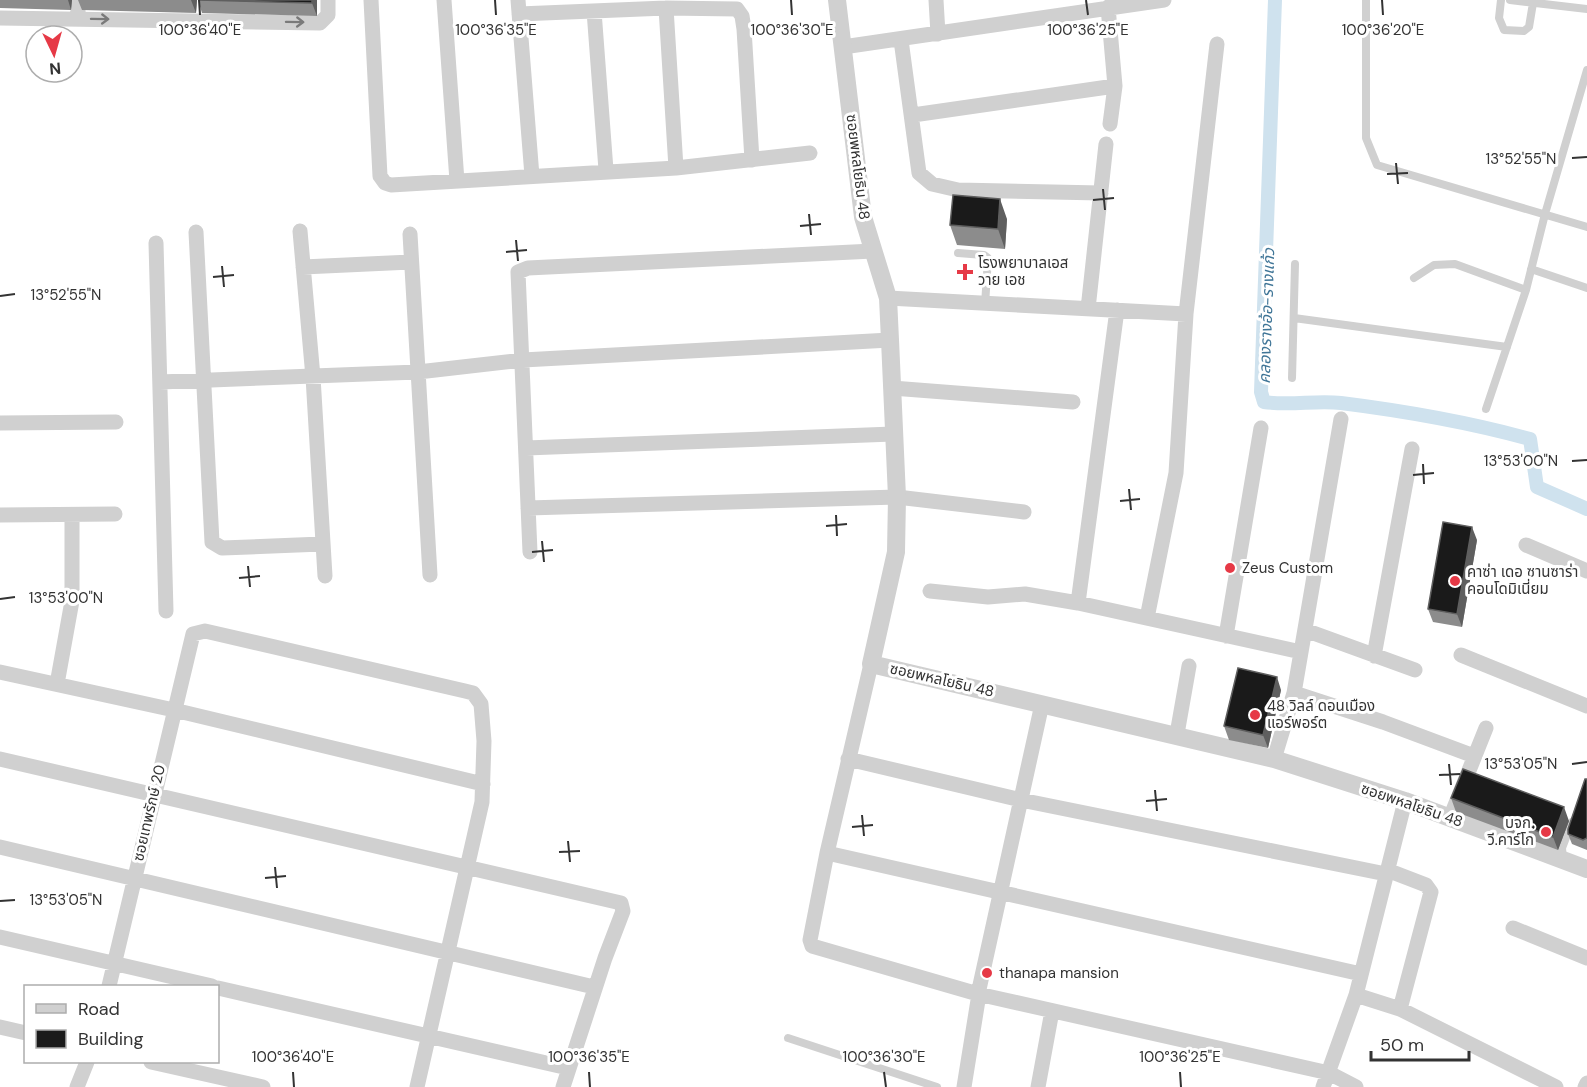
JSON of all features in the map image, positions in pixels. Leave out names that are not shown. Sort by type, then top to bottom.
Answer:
[{"type":"street","points":[[78,0],[78,19]]},
{"type":"street","points":[[0,18],[320,23],[328,15],[328,0]]},
{"type":"street","points":[[371,0],[381,180],[391,185],[606,170],[676,168],[810,153]]},
{"type":"street","points":[[444,0],[457,181]]},
{"type":"street","name":"ซอยพหลโยธิน 48","points":[[837,0],[863,217],[888,298],[897,497],[896,552],[872,664],[1177,734],[1274,759],[1405,801],[1563,860],[1585,866]]},
{"type":"street","points":[[936,0],[938,34]]},
{"type":"street","points":[[843,47],[1164,0]]},
{"type":"street","points":[[532,176],[519,7],[594,11],[666,8],[737,9],[741,16],[752,160]]},
{"type":"street","points":[[1108,7],[1115,86],[1110,124]]},
{"type":"street","points":[[666,8],[676,168]]},
{"type":"street","points":[[594,11],[606,170]]},
{"type":"street","points":[[901,40],[919,172],[932,184],[958,190],[1101,193]]},
{"type":"street","points":[[1147,618],[1176,473],[1186,314],[1217,44]]},
{"type":"street","points":[[913,115],[1115,86]]},
{"type":"street","points":[[1088,309],[1106,144]]},
{"type":"street","points":[[300,231],[313,377],[325,576]]},
{"type":"street","points":[[196,232],[214,545],[222,548],[322,544]]},
{"type":"street","points":[[410,234],[430,575]]},
{"type":"street","points":[[156,243],[166,611]]},
{"type":"street","points":[[530,552],[518,272],[528,268],[873,251]]},
{"type":"street","points":[[303,267],[411,262]]},
{"type":"street","points":[[888,298],[1186,314]]},
{"type":"street","points":[[1078,603],[1117,310]]},
{"type":"street","points":[[160,382],[418,372],[523,360],[890,340]]},
{"type":"street","points":[[892,388],[1073,402]]},
{"type":"street","points":[[1274,759],[1294,693],[1341,419]]},
{"type":"street","points":[[0,423],[116,422]]},
{"type":"street","points":[[1226,636],[1262,428]]},
{"type":"street","points":[[526,448],[893,435]]},
{"type":"street","points":[[1374,656],[1412,449]]},
{"type":"street","points":[[528,508],[897,497],[1024,512]]},
{"type":"street","points":[[0,515],[115,514]]},
{"type":"street","points":[[57,684],[72,601],[72,515]]},
{"type":"street","points":[[1526,545],[1587,571]]},
{"type":"street","points":[[930,591],[988,597],[1025,594],[1078,603],[1301,652]]},
{"type":"street","points":[[1305,630],[1415,670]]},
{"type":"street","name":"ซอยเทพรักษ์ 20","points":[[110,985],[189,639],[193,634],[205,631],[472,693],[478,699],[482,711],[483,784]]},
{"type":"street","points":[[1461,655],[1587,706]]},
{"type":"street","points":[[872,664],[827,853],[810,940],[812,946],[979,994],[1356,1087]]},
{"type":"street","points":[[1177,734],[1189,666]]},
{"type":"street","points":[[0,672],[174,710],[483,784],[417,1087]]},
{"type":"street","points":[[1294,693],[1383,722],[1474,756]]},
{"type":"street","points":[[964,1087],[979,994],[1042,704]]},
{"type":"street","points":[[1450,819],[1486,728]]},
{"type":"street","points":[[0,759],[621,903],[624,911],[594,987],[563,1087]]},
{"type":"street","points":[[848,759],[1021,800],[1387,872],[1426,885],[1431,892],[1400,1009]]},
{"type":"street","points":[[1326,1080],[1356,995],[1405,801]]},
{"type":"street","points":[[0,847],[447,950],[594,987]]},
{"type":"street","points":[[827,853],[1361,975]]},
{"type":"street","points":[[1513,928],[1587,958]]},
{"type":"street","points":[[0,937],[204,985]]},
{"type":"street","points":[[219,988],[428,1038],[568,1068]]},
{"type":"street","points":[[1356,995],[1400,1009],[1556,1087]]},
{"type":"street","points":[[1038,1087],[1052,1011]]},
{"type":"street","points":[[0,1027],[24,1033]]},
{"type":"street","points":[[77,1087],[87,1063]]},
{"type":"street","points":[[155,1063],[263,1087]]},
{"type":"street","points":[[1585,1087],[1587,1083]]},
{"type":"lane","points":[[1366,0],[1366,138],[1377,165],[1587,227]]},
{"type":"lane","points":[[1502,0],[1501,26],[1504,30],[1517,32],[1529,27],[1533,3]]},
{"type":"lane","points":[[1510,0],[1587,9]]},
{"type":"lane","points":[[1486,409],[1526,290],[1545,214],[1587,70]]},
{"type":"lane","points":[[958,253],[984,255],[988,258],[985,305]]},
{"type":"lane","points":[[1292,378],[1295,264]]},
{"type":"lane","points":[[1414,278],[1434,265],[1455,264],[1526,290]]},
{"type":"lane","points":[[1531,268],[1587,288]]},
{"type":"lane","points":[[1294,318],[1507,347]]},
{"type":"lane","points":[[1563,860],[1562,848],[1573,818]]},
{"type":"lane","points":[[788,1038],[937,1087]]},
{"type":"building","points":[[198,0],[312,0],[312,3]]},
{"type":"building","points":[[953,195],[1000,199],[998,229],[950,225]]},
{"type":"building","name":"คาซ่า เดอ ซานซาร่า คอนโดมิเนี่ยม","points":[[1443,522],[1472,527],[1457,614],[1428,609]]},
{"type":"building","name":"48 วิลล์ ดอนเมือง แอร์พอร์ต","points":[[1238,668],[1277,677],[1263,735],[1224,726]]},
{"type":"building","points":[[1463,769],[1564,807],[1553,837],[1451,798]]},
{"type":"building","points":[[1585,779],[1587,779],[1587,838],[1583,840],[1568,834],[1568,829]]},
{"type":"waterway","name":"คลองรางอ้อ-รางแก้ว","points":[[1275,0],[1261,392],[1264,402],[1332,402],[1365,406],[1460,422],[1530,439],[1537,487],[1587,509]]},
{"type":"place","name":"โรงพยาบาลเอส วาย เอช","points":[[965,272]]},
{"type":"place","name":"Zeus Custom","points":[[1230,568]]},
{"type":"place","name":"คาซ่า เดอ ซานซาร่า คอนโดมิเนี่ยม","points":[[1455,581]]},
{"type":"place","name":"48 วิลล์ ดอนเมือง แอร์พอร์ต","points":[[1255,715]]},
{"type":"place","name":"บจก. วี.คาร์โก","points":[[1546,832]]},
{"type":"place","name":"thanapa mansion","points":[[987,973]]}]
